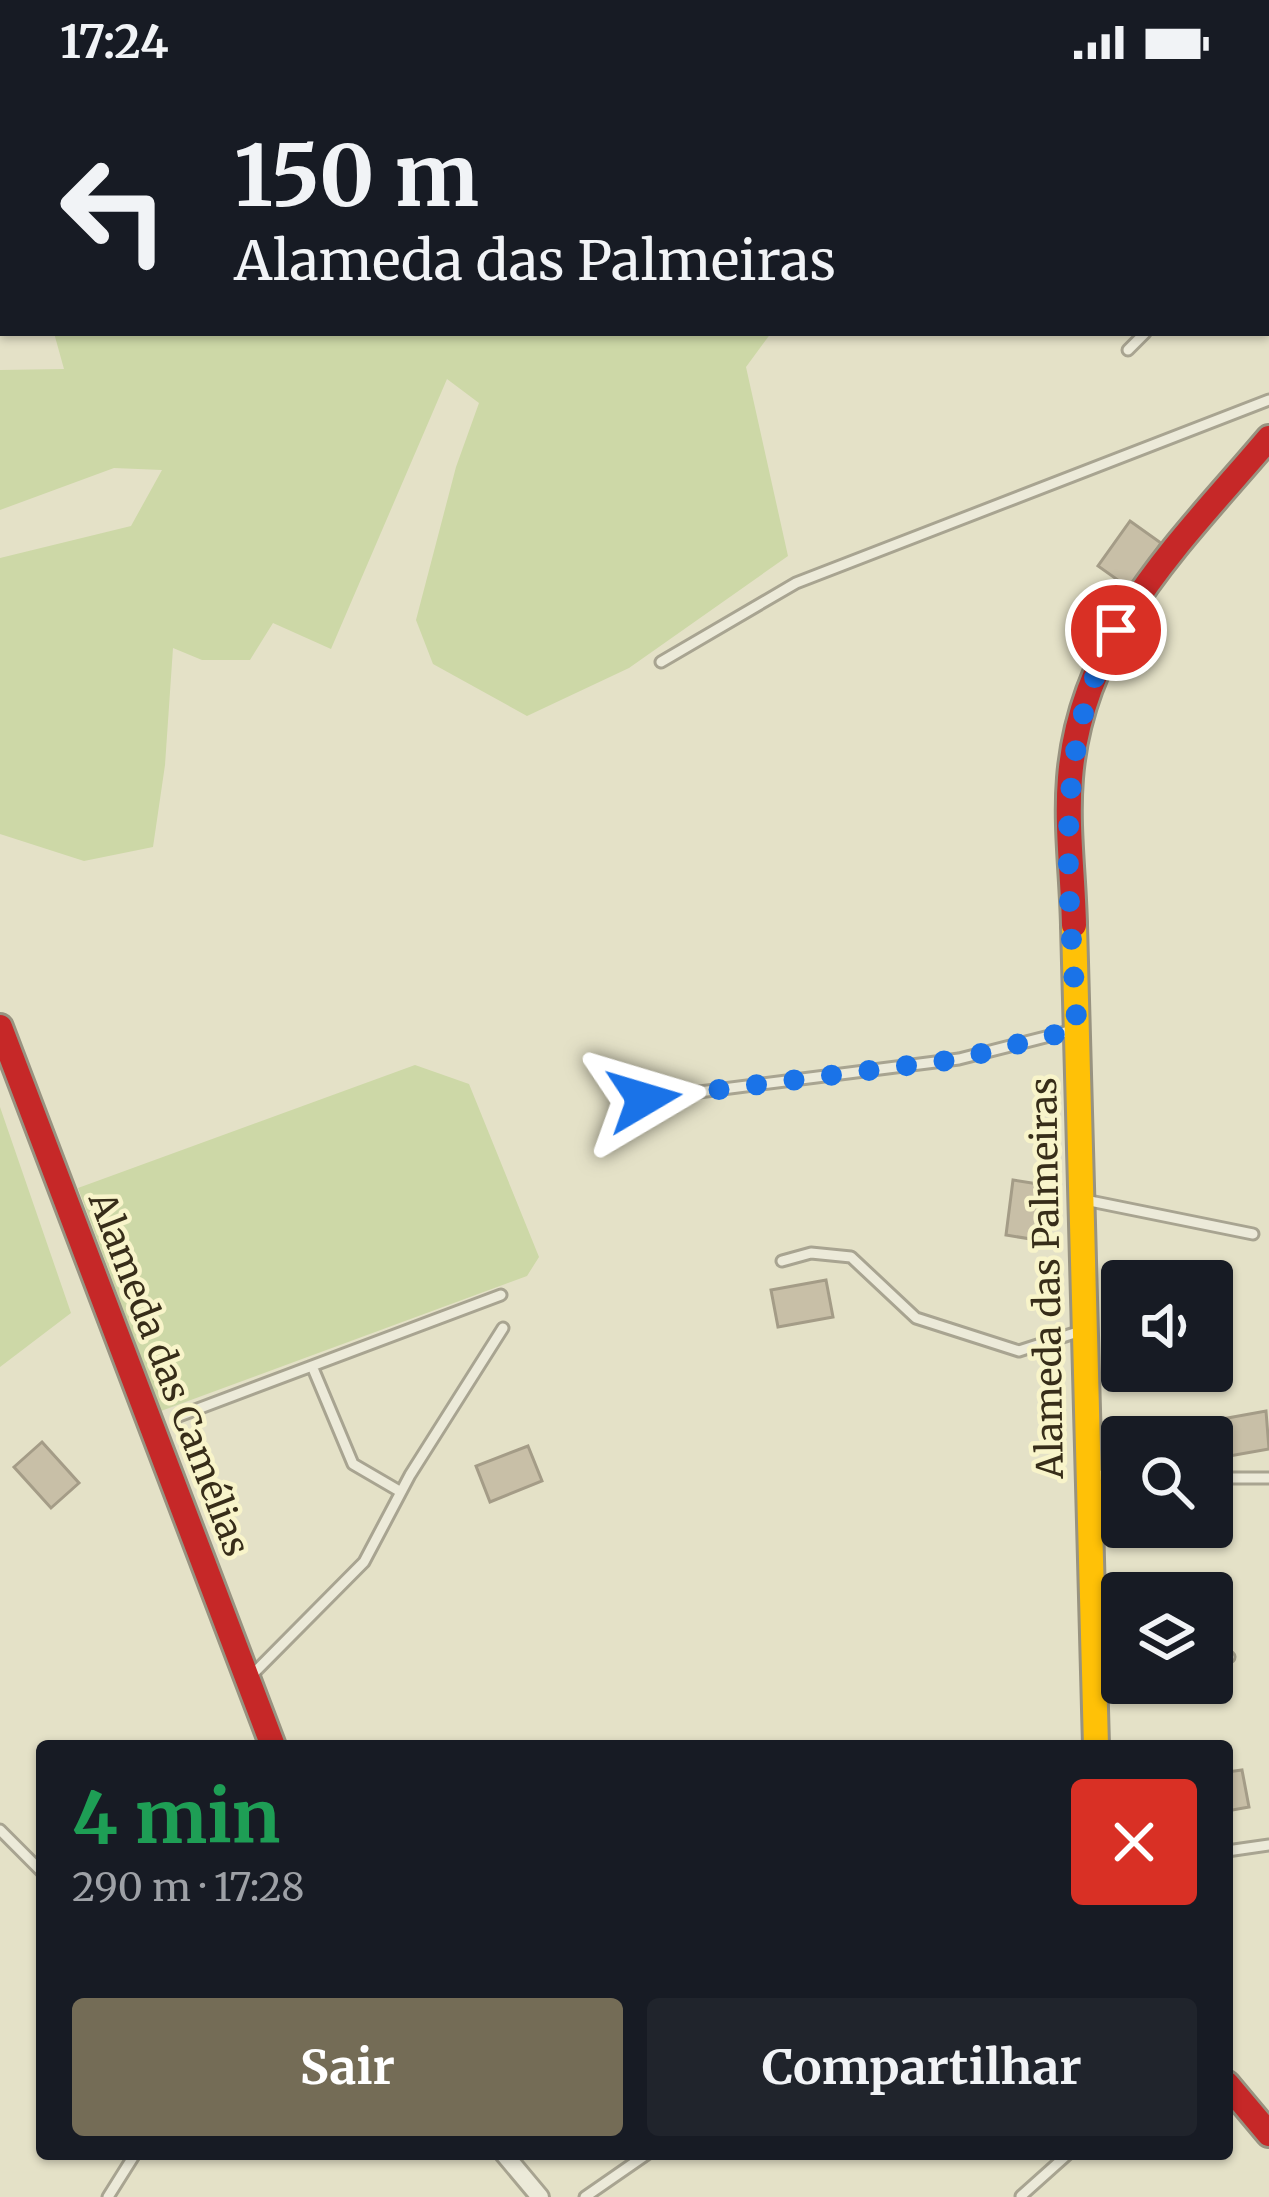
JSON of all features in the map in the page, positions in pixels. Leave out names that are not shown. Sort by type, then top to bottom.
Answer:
[{"type":"street","name":"Alameda das Palmeiras","points":[[1096,1740],[1085,1200],[1069,784],[1086,693],[1116,630],[1258,468],[1269,438]]},
{"type":"street","name":"Alameda das Camélias","points":[[0,1027],[271,1740]]},
{"type":"street","points":[[1233,2091],[1269,2134]]},
{"type":"street","points":[[509,2160],[539,2197]]},
{"type":"lane","points":[[1128,350],[1142,336]]},
{"type":"lane","points":[[661,662],[796,583],[1269,400]]},
{"type":"lane","points":[[644,1099],[959,1059],[1077,1029]]},
{"type":"lane","points":[[1085,1200],[1252,1234]]},
{"type":"lane","points":[[782,1261],[811,1253],[851,1257],[916,1318],[1019,1351],[1087,1329]]},
{"type":"lane","points":[[179,1416],[501,1295]]},
{"type":"lane","points":[[249,1678],[364,1562],[401,1492],[503,1328]]},
{"type":"lane","points":[[312,1366],[353,1464],[401,1492]]},
{"type":"lane","points":[[1088,1475],[1101,1475]]},
{"type":"lane","points":[[1233,1478],[1269,1478]]},
{"type":"lane","points":[[1093,1667],[1101,1666]]},
{"type":"lane","points":[[0,1830],[36,1866]]},
{"type":"lane","points":[[1233,1850],[1269,1845]]},
{"type":"lane","points":[[108,2197],[130,2160]]},
{"type":"lane","points":[[585,2197],[638,2160]]},
{"type":"lane","points":[[1021,2196],[1061,2160]]},
{"type":"green space","points":[[55,336],[769,336],[746,367],[788,556],[629,668],[527,716],[433,664],[416,620],[456,467],[479,403],[447,379],[331,649],[273,623],[250,660],[202,660],[173,648],[165,765],[153,847],[84,861],[0,834],[0,558],[131,526],[162,470],[114,468],[0,510],[0,370],[64,369]]},
{"type":"green space","points":[[415,1065],[469,1084],[539,1257],[527,1276],[161,1411],[78,1188]]},
{"type":"green space","points":[[0,1107],[71,1313],[0,1367]]},
{"type":"building","points":[[1130,521],[1161,543],[1129,588],[1098,566]]},
{"type":"building","points":[[1013,1180],[1051,1186],[1043,1241],[1006,1235]]},
{"type":"building","points":[[826,1280],[833,1317],[778,1327],[771,1290]]},
{"type":"building","points":[[1266,1411],[1269,1449],[1233,1455],[1233,1417]]},
{"type":"building","points":[[42,1442],[79,1483],[51,1508],[14,1467]]},
{"type":"building","points":[[528,1446],[542,1481],[490,1502],[476,1466]]},
{"type":"building","points":[[1242,1770],[1249,1807],[1233,1810],[1233,1771]]},
{"type":"traffic: slow","points":[[1074,925],[1096,1740]]},
{"type":"traffic: jam","points":[[1074,925],[1070,778],[1078,727],[1093,679],[1141,593],[1269,438]]},
{"type":"traffic: jam","points":[[0,1027],[271,1740]]},
{"type":"traffic: jam","points":[[1233,2091],[1269,2134]]},
{"type":"route","points":[[644,1099],[959,1059],[1077,1029],[1069,784],[1073,741],[1092,675],[1116,630]]}]
